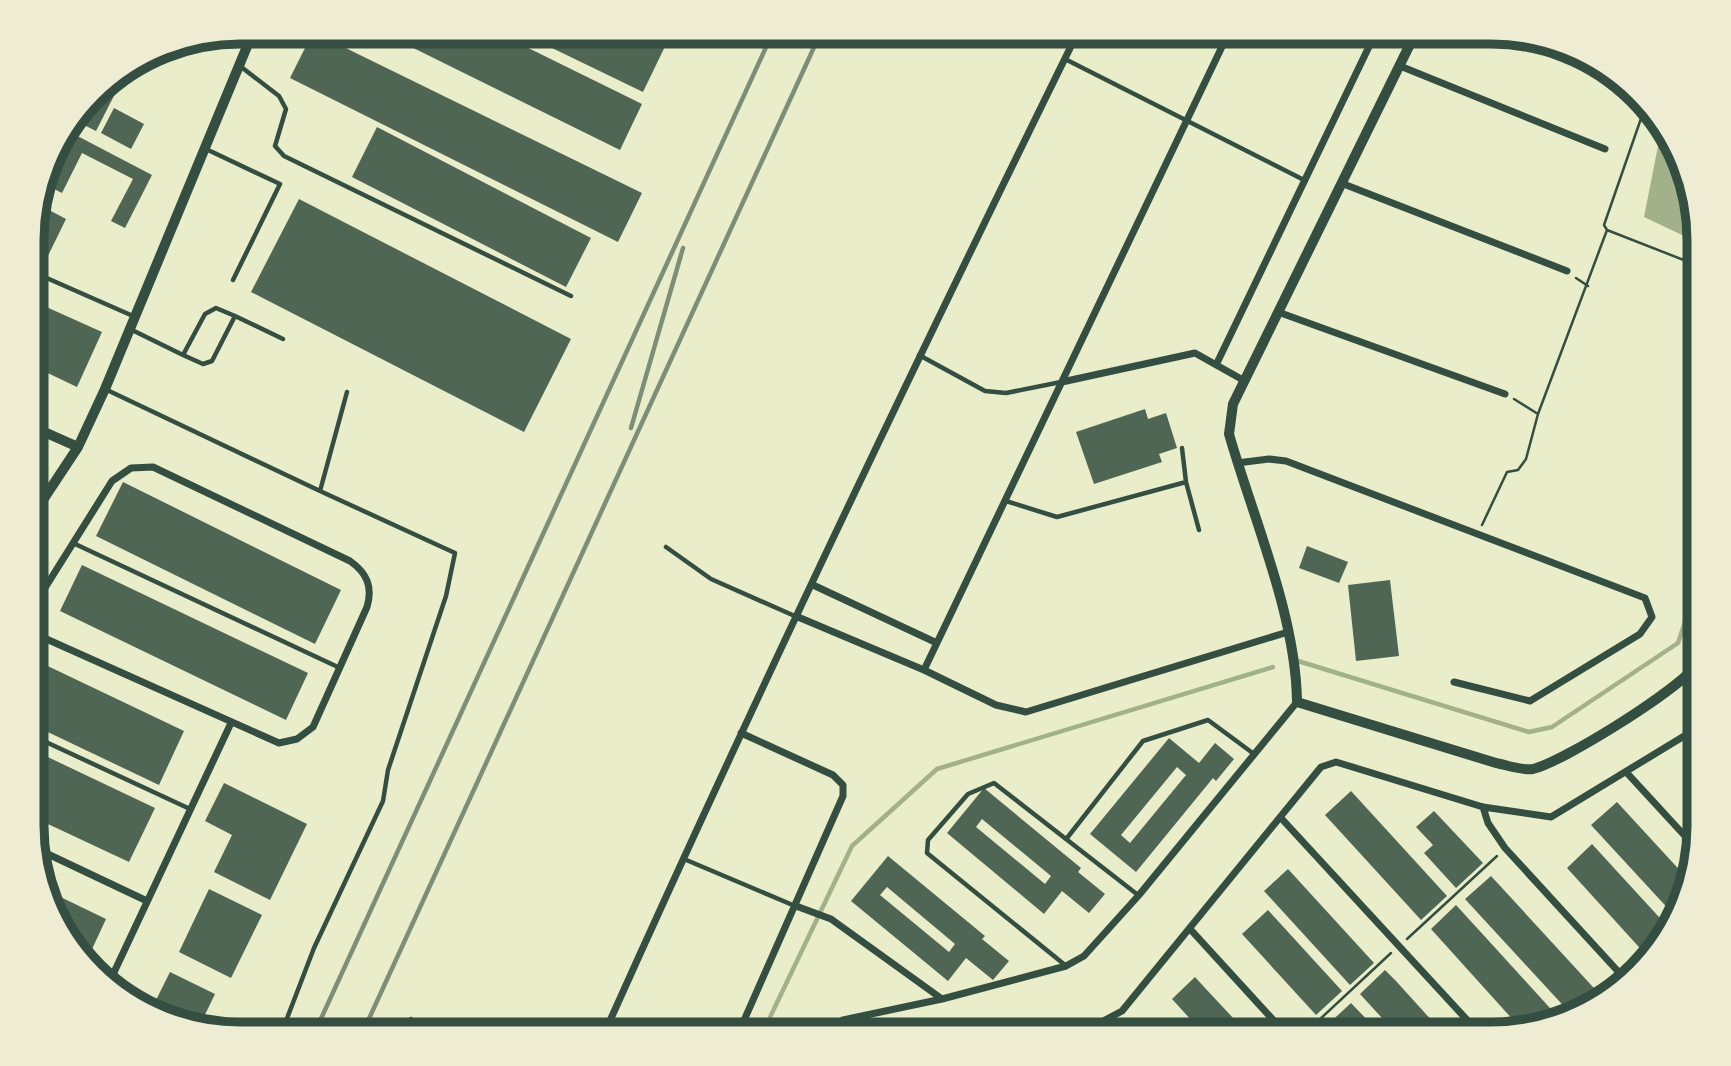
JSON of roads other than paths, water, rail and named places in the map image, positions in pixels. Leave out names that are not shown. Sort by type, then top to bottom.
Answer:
[{"type":"street","points":[[44,498],[78,447],[137,317],[239,66],[245,44]]},
{"type":"street","points":[[609,1022],[741,733],[798,617],[919,355],[1072,44]]},
{"type":"street","points":[[924,670],[1223,44]]},
{"type":"street","points":[[1217,363],[1370,44]]},
{"type":"street","points":[[843,1020],[942,999],[1066,966],[1084,956],[1139,895],[1297,702],[1296,671],[1289,632],[1228,433],[1233,404],[1243,380],[1410,44]]},
{"type":"street","points":[[1400,66],[1605,149]]},
{"type":"street","points":[[1341,183],[1567,271]]},
{"type":"street","points":[[1278,312],[1505,394]]},
{"type":"street","points":[[1062,382],[1195,353],[1243,380]]},
{"type":"street","points":[[44,432],[78,447]]},
{"type":"street","points":[[1237,463],[1269,459],[1286,461],[1645,598],[1652,617],[1640,634],[1530,701],[1454,682]]},
{"type":"street","points":[[44,589],[112,481],[131,468],[153,467],[359,567],[366,576],[370,597],[313,727],[297,739],[279,743],[44,638]]},
{"type":"street","points":[[813,585],[937,643]]},
{"type":"street","points":[[798,617],[924,670],[996,705],[1026,712],[1289,632]]},
{"type":"street","points":[[1297,702],[1496,763],[1530,769],[1551,762],[1658,699],[1687,677]]},
{"type":"street","points":[[112,976],[231,723]]},
{"type":"street","points":[[741,733],[834,775],[843,785],[843,796],[743,1022]]},
{"type":"street","points":[[1101,1022],[1122,1011],[1191,930],[1321,767],[1336,762],[1483,807],[1551,817],[1687,735]]},
{"type":"street","points":[[1627,773],[1687,838]]},
{"type":"street","points":[[1483,807],[1488,823],[1505,848],[1621,974]]},
{"type":"street","points":[[1281,818],[1469,1022]]},
{"type":"street","points":[[45,853],[147,901]]},
{"type":"street","points":[[796,906],[831,919],[942,999]]},
{"type":"street","points":[[1191,930],[1275,1022]]},
{"type":"lane","points":[[1065,59],[1304,180]]},
{"type":"lane","points":[[239,66],[279,96],[286,109],[275,146],[284,156],[571,296]]},
{"type":"lane","points":[[205,149],[280,184],[233,280]]},
{"type":"lane","points":[[44,277],[137,317]]},
{"type":"lane","points":[[183,355],[207,310],[216,308],[284,340]]},
{"type":"lane","points":[[131,329],[199,363],[212,361],[235,316]]},
{"type":"lane","points":[[919,355],[985,391],[1006,393],[1062,382]]},
{"type":"lane","points":[[105,389],[455,552],[446,596],[388,770],[383,801],[314,948],[286,1022]]},
{"type":"lane","points":[[320,491],[347,393]]},
{"type":"lane","points":[[1182,448],[1186,482],[1199,530]]},
{"type":"lane","points":[[1005,500],[1056,517],[1186,482]]},
{"type":"lane","points":[[73,543],[340,668]]},
{"type":"lane","points":[[667,547],[711,579],[798,617]]},
{"type":"lane","points":[[1067,838],[1143,741],[1208,720],[1255,755]]},
{"type":"lane","points":[[44,741],[190,809]]},
{"type":"lane","points":[[1066,966],[925,848],[928,840],[968,794],[995,783],[1139,895]]},
{"type":"lane","points":[[683,858],[796,906]]},
{"type":"lane","points":[[839,1022],[843,1020]]},
{"type":"waterway","points":[[1298,661],[1529,732],[1552,727],[1678,643],[1687,616]]},
{"type":"waterway","points":[[768,1022],[852,846],[937,769],[1273,667]]},
{"type":"railway","points":[[319,1022],[768,44]]},
{"type":"railway","points":[[367,1022],[816,44]]},
{"type":"railway","points":[[631,428],[683,248]]}]
